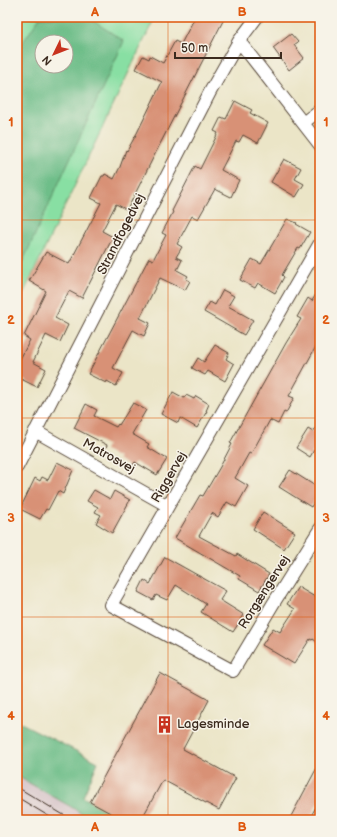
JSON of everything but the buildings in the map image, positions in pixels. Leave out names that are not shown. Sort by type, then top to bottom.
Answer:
[{"type":"street","name":"Strandfogedvej","points":[[17,467],[210,92],[239,41],[257,17]]},
{"type":"street","points":[[239,41],[320,145]]},
{"type":"street","points":[[303,123],[320,110]]},
{"type":"street","name":"Riggervej","points":[[233,671],[111,606],[320,243]]},
{"type":"street","name":"Matrosvej","points":[[35,431],[168,506]]},
{"type":"street","name":"Rorgængervej","points":[[233,671],[320,529]]},
{"type":"shaded area","points":[[17,776],[73,808],[91,820],[18,820]]},
{"type":"green space","points":[[17,17],[155,17],[17,307]]},
{"type":"green space","points":[[40,17],[87,17],[124,41],[17,274],[17,51]]},
{"type":"green space","points":[[17,721],[98,762],[83,797],[124,820],[91,820],[17,776]]},
{"type":"tram line","points":[[17,787],[72,820]]},
{"type":"tram line","points":[[17,797],[55,820]]},
{"type":"place","name":"Lagesminde","points":[[164,724]]}]
